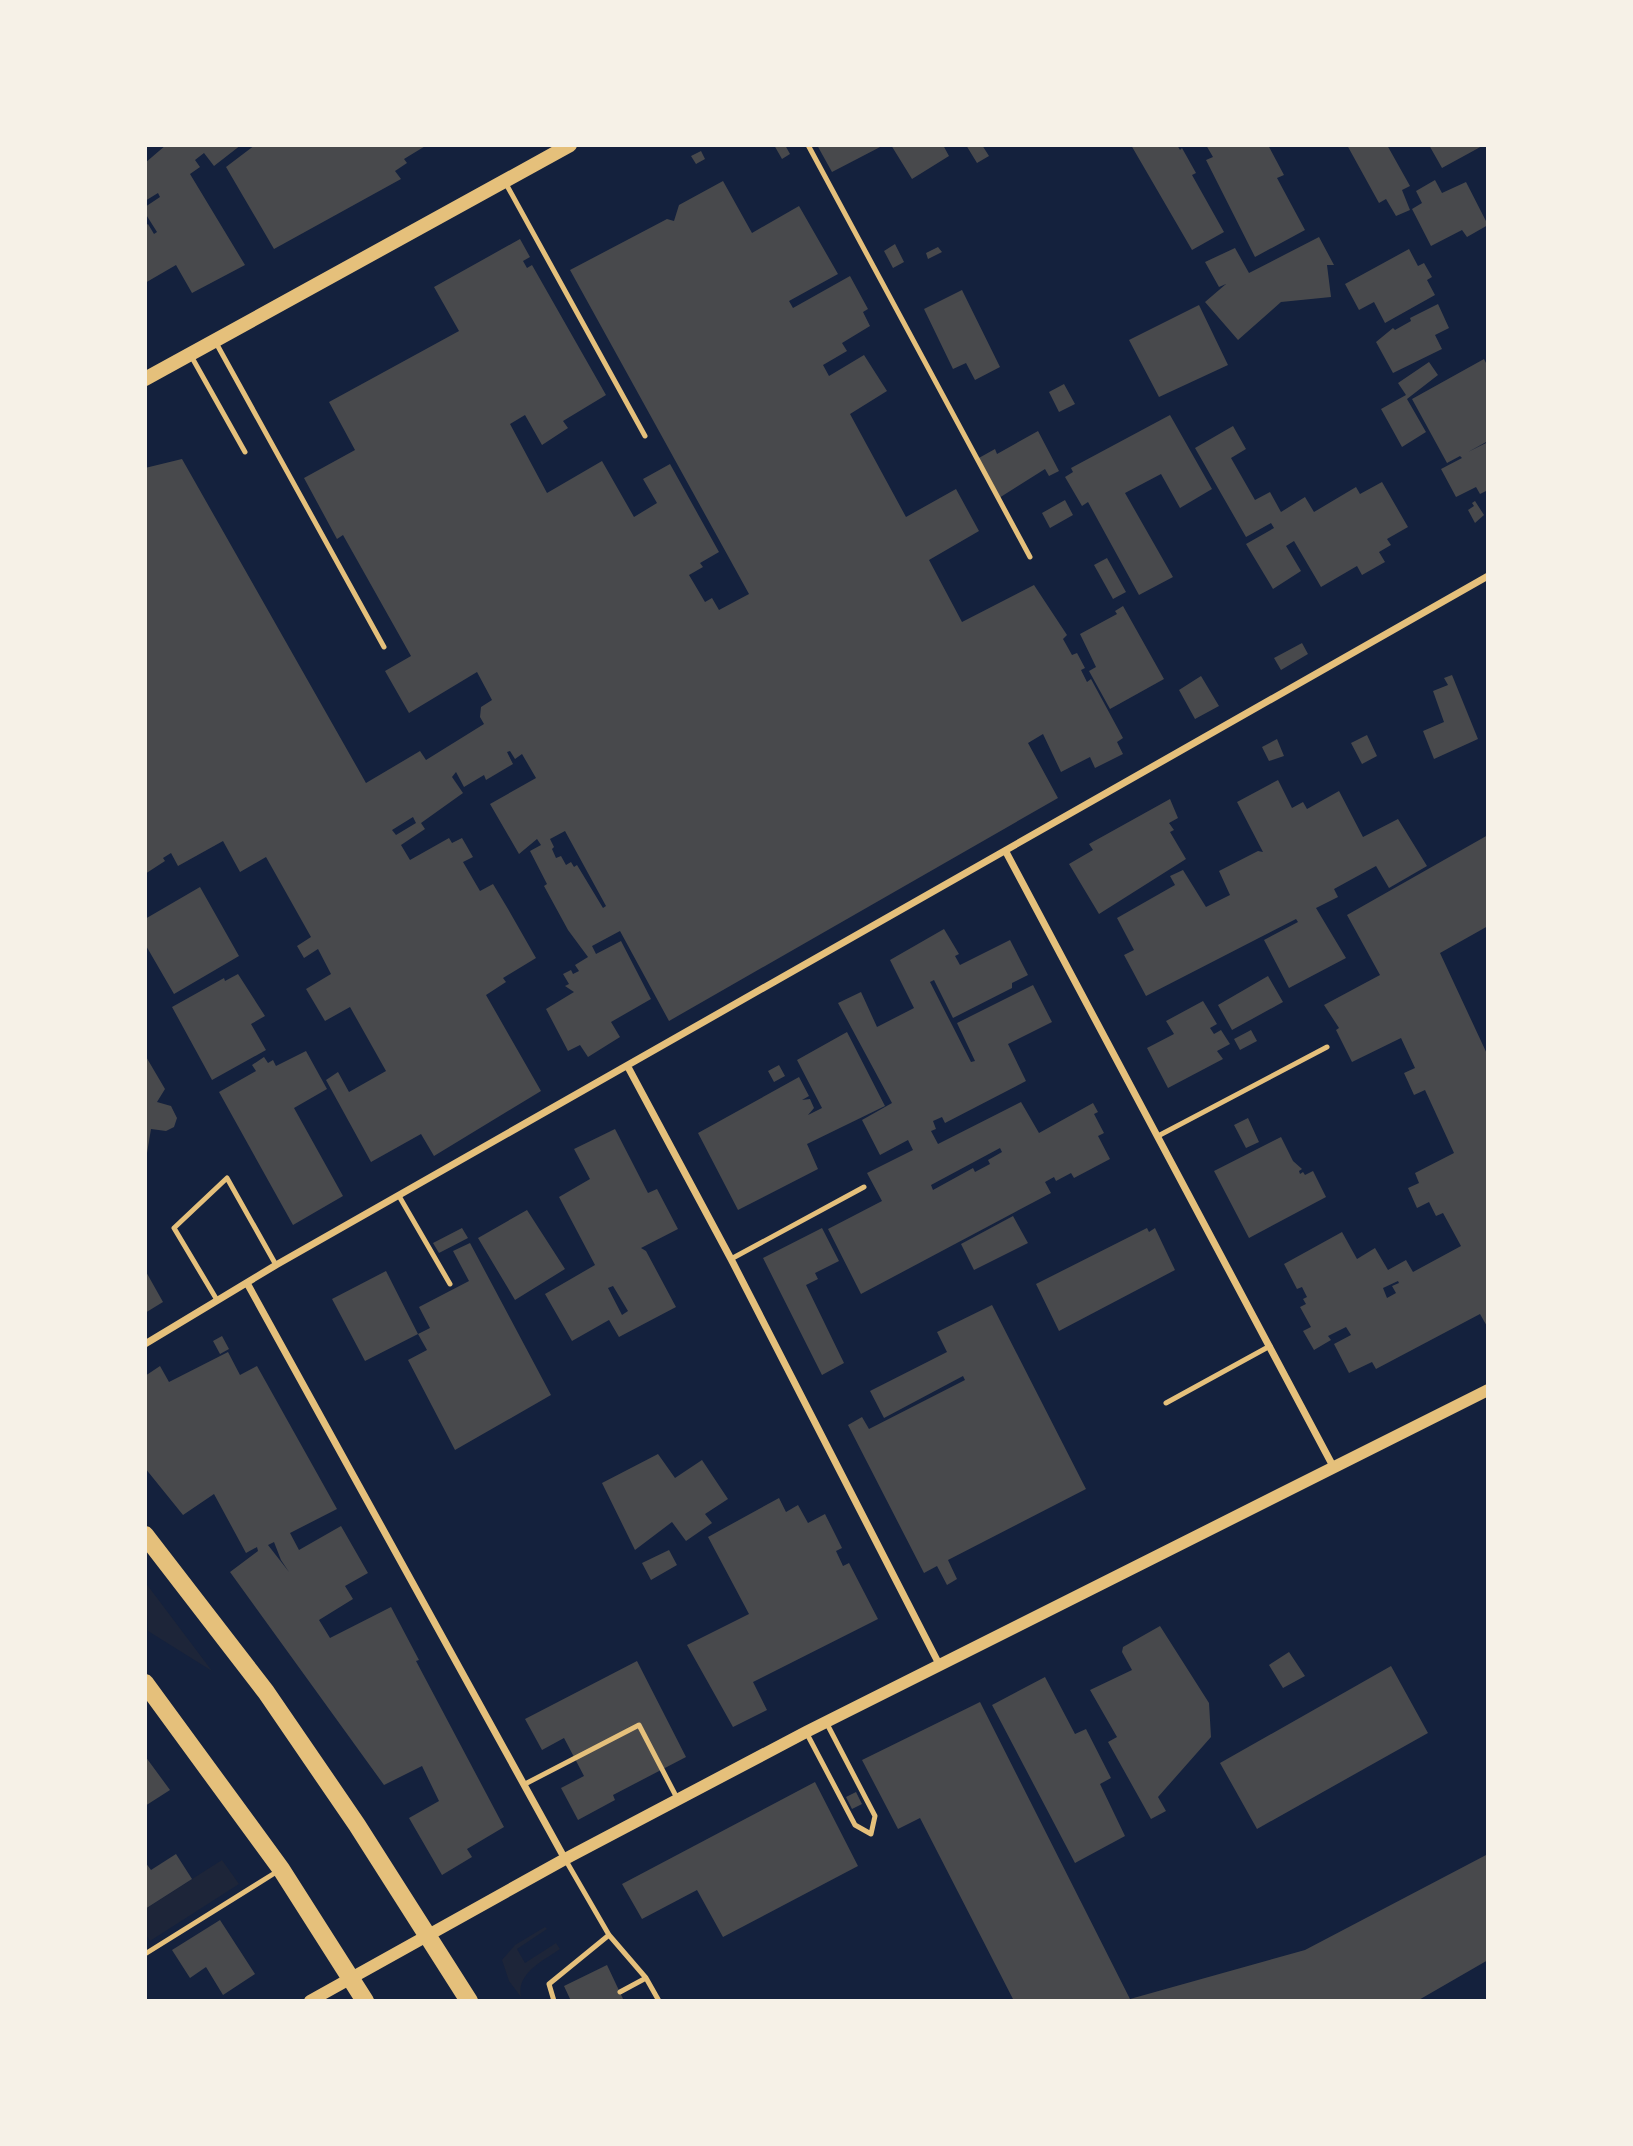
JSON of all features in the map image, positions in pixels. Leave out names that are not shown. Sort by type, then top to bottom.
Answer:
[{"type":"main road","points":[[145,379],[570,145]]},
{"type":"main road","points":[[145,1535],[266,1692],[357,1825],[469,2001]]},
{"type":"main road","points":[[145,1683],[281,1869],[365,2001]]},
{"type":"street","points":[[145,1344],[276,1265],[628,1068],[1488,576]]},
{"type":"street","points":[[1006,852],[1334,1468]]},
{"type":"street","points":[[628,1068],[731,1259],[939,1664]]},
{"type":"street","points":[[247,1283],[565,1858]]},
{"type":"street","points":[[310,2001],[565,1858],[806,1732],[1487,1392]]},
{"type":"lane","points":[[808,145],[1030,557]]},
{"type":"lane","points":[[505,182],[645,436]]},
{"type":"lane","points":[[215,341],[384,647]]},
{"type":"lane","points":[[190,354],[245,452]]},
{"type":"lane","points":[[1158,1136],[1327,1047]]},
{"type":"lane","points":[[217,1300],[174,1228],[227,1178],[276,1265]]},
{"type":"lane","points":[[731,1259],[864,1186]]},
{"type":"lane","points":[[399,1196],[450,1284]]},
{"type":"lane","points":[[1166,1403],[1270,1346]]},
{"type":"lane","points":[[806,1732],[855,1825],[871,1834],[875,1816],[826,1722]]},
{"type":"lane","points":[[524,1784],[639,1725],[678,1800]]},
{"type":"lane","points":[[565,1858],[609,1936],[646,1978],[659,2001]]},
{"type":"lane","points":[[145,1954],[281,1869]]},
{"type":"lane","points":[[554,2001],[549,1984],[609,1936]]},
{"type":"lane","points":[[620,1992],[646,1978]]},
{"type":"shaded area","points":[[145,1582],[212,1671],[148,1631]]},
{"type":"shaded area","points":[[222,1860],[239,1884],[150,1941],[145,1933],[145,1909]]},
{"type":"shaded area","points":[[545,1927],[547,1929],[517,1949],[525,1963],[556,1943],[560,1949],[527,1974],[523,1981],[521,1997],[509,1981],[502,1960],[515,1945]]},
{"type":"building","points":[[166,145],[241,145],[214,166],[204,153],[195,160],[200,167],[190,174],[245,265],[192,293],[176,265],[145,283],[145,226],[148,224],[154,234],[157,232],[145,213],[145,207],[160,197],[158,193],[145,201],[145,163]]},
{"type":"building","points":[[255,145],[427,145],[404,159],[407,163],[395,171],[401,179],[274,249],[226,167]]},
{"type":"building","points":[[774,145],[785,145],[790,154],[782,159]]},
{"type":"building","points":[[817,145],[884,145],[832,172]]},
{"type":"building","points":[[891,145],[943,145],[949,156],[912,179]]},
{"type":"building","points":[[966,145],[982,145],[989,156],[977,163]]},
{"type":"building","points":[[1131,145],[1177,145],[1180,150],[1182,148],[1196,173],[1192,175],[1224,232],[1192,250]]},
{"type":"building","points":[[1206,145],[1268,145],[1284,175],[1277,178],[1305,230],[1255,257],[1206,160],[1213,157]]},
{"type":"building","points":[[1347,145],[1387,145],[1410,186],[1402,190],[1410,210],[1396,216],[1386,199],[1379,203]]},
{"type":"building","points":[[1429,145],[1484,145],[1442,168]]},
{"type":"building","points":[[701,151],[705,159],[696,164],[691,156]]},
{"type":"building","points":[[1435,180],[1442,193],[1466,182],[1488,225],[1467,237],[1462,230],[1431,246],[1412,209],[1422,203],[1416,191]]},
{"type":"building","points":[[723,181],[752,233],[799,206],[838,274],[789,301],[793,308],[850,276],[868,309],[863,312],[870,326],[842,343],[847,351],[823,365],[829,376],[864,355],[887,391],[850,414],[906,517],[956,489],[979,531],[929,560],[962,622],[1034,585],[1067,635],[1063,639],[1072,655],[1077,653],[1085,668],[1081,670],[1087,682],[1091,679],[1123,738],[1117,742],[1123,754],[1095,768],[1090,757],[1061,772],[1043,734],[1028,743],[1058,798],[669,1021],[620,931],[592,946],[596,954],[621,941],[651,999],[611,1022],[620,1037],[588,1057],[580,1045],[568,1051],[546,1009],[574,992],[565,986],[569,984],[563,974],[571,970],[573,974],[579,971],[575,965],[588,957],[568,930],[544,886],[547,884],[530,851],[541,845],[537,839],[519,854],[490,804],[536,778],[522,754],[515,759],[510,751],[507,752],[513,764],[486,780],[484,775],[464,787],[456,772],[452,777],[463,793],[421,823],[425,829],[401,845],[410,860],[449,838],[452,843],[462,838],[473,857],[463,862],[480,891],[493,884],[536,958],[503,978],[506,982],[486,995],[541,1091],[434,1156],[421,1134],[371,1162],[326,1080],[338,1072],[349,1092],[386,1071],[350,1007],[325,1021],[306,989],[331,974],[318,949],[304,958],[297,946],[311,937],[266,857],[240,872],[223,841],[178,866],[171,853],[163,858],[165,861],[145,874],[145,468],[182,459],[366,783],[420,751],[426,760],[484,724],[480,717],[481,707],[492,700],[477,672],[409,713],[385,671],[411,656],[343,535],[337,539],[304,478],[355,450],[329,402],[459,331],[434,287],[520,239],[530,257],[523,261],[527,268],[532,265],[606,395],[563,421],[568,428],[542,445],[525,415],[510,424],[547,493],[602,461],[634,517],[657,503],[643,479],[670,464],[719,552],[700,563],[703,567],[689,575],[705,602],[712,598],[719,610],[749,594],[570,270],[667,219],[674,221],[679,205]],"holes":[[[413,817],[416,823],[396,835],[392,830]],[[565,831],[606,906],[603,908],[577,865],[574,867],[571,862],[566,865],[561,856],[556,858],[550,839]]]},
{"type":"building","points":[[1319,237],[1334,265],[1327,265],[1331,297],[1281,302],[1238,340],[1205,302],[1226,284],[1219,287],[1205,262],[1235,248],[1249,273]]},
{"type":"building","points":[[895,244],[904,262],[893,268],[884,251]]},
{"type":"building","points":[[938,247],[942,252],[928,259],[926,253]]},
{"type":"building","points":[[1409,249],[1418,266],[1424,263],[1432,277],[1427,280],[1435,295],[1385,323],[1374,302],[1359,310],[1345,284]]},
{"type":"building","points":[[962,290],[1000,367],[975,380],[966,363],[953,369],[924,309]]},
{"type":"building","points":[[1438,304],[1449,328],[1435,335],[1442,349],[1393,373],[1376,342],[1393,328],[1395,330],[1411,321],[1410,318]]},
{"type":"building","points":[[1199,305],[1228,365],[1159,397],[1129,340]]},
{"type":"building","points":[[1484,359],[1488,367],[1488,441],[1468,452],[1488,442],[1488,490],[1480,494],[1476,487],[1456,497],[1441,469],[1462,458],[1460,456],[1447,463],[1412,399]]},
{"type":"building","points":[[1429,362],[1438,375],[1407,399],[1426,432],[1402,447],[1381,409],[1406,395],[1398,383]]},
{"type":"building","points":[[1064,384],[1075,404],[1059,412],[1049,392]]},
{"type":"building","points":[[1170,415],[1212,489],[1180,508],[1161,474],[1125,493],[1173,577],[1139,595],[1088,502],[1082,506],[1065,477],[1073,472],[1071,468]]},
{"type":"building","points":[[1233,426],[1246,449],[1231,458],[1255,500],[1270,492],[1281,512],[1305,497],[1314,512],[1356,487],[1360,494],[1382,482],[1408,527],[1387,539],[1391,545],[1379,552],[1385,562],[1362,575],[1357,566],[1321,587],[1294,541],[1286,546],[1301,571],[1273,589],[1246,544],[1274,528],[1271,523],[1246,537],[1195,448]]},
{"type":"building","points":[[1038,431],[1059,471],[1049,476],[1045,469],[999,498],[977,459],[995,449],[997,454]]},
{"type":"building","points":[[1065,500],[1073,515],[1050,528],[1042,513]]},
{"type":"building","points":[[1475,501],[1484,515],[1475,523],[1468,510],[1474,506],[1472,503]]},
{"type":"building","points":[[1107,558],[1126,592],[1113,599],[1094,565]]},
{"type":"building","points":[[1123,606],[1164,679],[1110,709],[1089,671],[1096,667],[1080,634],[1117,614],[1115,611]]},
{"type":"building","points":[[1302,643],[1308,654],[1281,670],[1274,658]]},
{"type":"building","points":[[1452,675],[1478,739],[1434,759],[1423,731],[1444,722],[1433,691],[1448,685],[1444,678]]},
{"type":"building","points":[[1201,676],[1219,706],[1195,719],[1179,690]]},
{"type":"building","points":[[1367,735],[1377,756],[1362,764],[1351,743]]},
{"type":"building","points":[[1277,739],[1284,756],[1269,761],[1262,747]]},
{"type":"building","points":[[1278,780],[1292,808],[1303,802],[1307,809],[1339,791],[1363,837],[1398,819],[1427,866],[1389,888],[1376,866],[1334,889],[1338,897],[1316,908],[1346,958],[1289,988],[1264,940],[1298,922],[1296,919],[1146,996],[1124,955],[1134,950],[1117,918],[1175,885],[1170,876],[1183,870],[1206,907],[1230,895],[1219,871],[1258,851],[1263,852],[1237,802]]},
{"type":"building","points":[[1170,799],[1178,818],[1169,823],[1174,830],[1170,832],[1186,859],[1099,914],[1069,864],[1093,850],[1089,844]]},
{"type":"building","points":[[1488,835],[1488,926],[1440,953],[1488,1056],[1488,1328],[1480,1314],[1376,1369],[1372,1362],[1349,1373],[1334,1344],[1351,1335],[1346,1327],[1328,1336],[1331,1340],[1314,1350],[1303,1331],[1311,1327],[1300,1307],[1306,1304],[1303,1299],[1307,1297],[1302,1287],[1297,1289],[1284,1264],[1342,1232],[1357,1259],[1375,1248],[1388,1270],[1406,1260],[1413,1272],[1461,1246],[1443,1213],[1436,1216],[1429,1202],[1417,1208],[1408,1188],[1419,1183],[1415,1173],[1454,1153],[1425,1090],[1414,1095],[1404,1073],[1415,1068],[1401,1038],[1352,1062],[1336,1030],[1339,1028],[1324,1005],[1380,975],[1347,915]],"holes":[[[1398,1281],[1399,1283],[1392,1286],[1396,1293],[1387,1298],[1383,1288]]]},
{"type":"building","points":[[200,887],[239,956],[174,994],[145,944],[145,919]]},
{"type":"building","points":[[944,929],[959,954],[955,956],[960,965],[1010,940],[1028,975],[1012,983],[1012,988],[953,1018],[934,980],[930,982],[971,1062],[975,1061],[957,1023],[1033,985],[1052,1022],[1008,1044],[1026,1081],[945,1123],[942,1117],[933,1121],[936,1129],[931,1131],[938,1144],[1021,1102],[1039,1133],[1093,1103],[1098,1112],[1094,1114],[1104,1133],[1098,1136],[1110,1159],[1074,1178],[1071,1173],[1056,1181],[1054,1177],[1045,1182],[1051,1193],[861,1294],[828,1229],[882,1201],[867,1173],[913,1150],[908,1140],[880,1155],[862,1120],[892,1103],[838,1003],[861,992],[877,1027],[914,1008],[890,960]],"holes":[[[1000,1148],[1002,1152],[988,1160],[990,1164],[975,1172],[973,1168],[933,1190],[931,1185]]]},
{"type":"building","points":[[238,974],[265,1016],[251,1024],[266,1050],[212,1080],[172,1007],[224,978],[225,981]]},
{"type":"building","points":[[1268,976],[1283,1002],[1232,1030],[1218,1005]]},
{"type":"building","points":[[1203,1001],[1217,1024],[1210,1028],[1214,1034],[1221,1030],[1230,1044],[1217,1051],[1223,1059],[1168,1088],[1147,1048],[1174,1034],[1166,1021]]},
{"type":"building","points":[[1251,1030],[1257,1041],[1240,1050],[1234,1039]]},
{"type":"building","points":[[847,1032],[885,1106],[807,1144],[818,1169],[738,1210],[698,1133],[799,1077],[809,1096],[802,1100],[810,1099],[814,1108],[808,1115],[822,1108],[797,1060]]},
{"type":"building","points":[[306,1051],[327,1089],[294,1108],[343,1196],[293,1225],[219,1092],[256,1071],[252,1065],[264,1057],[268,1063],[273,1060],[276,1066]]},
{"type":"building","points":[[145,1055],[165,1089],[157,1102],[171,1106],[177,1118],[174,1127],[166,1131],[151,1129],[147,1153]]},
{"type":"building","points":[[779,1065],[785,1076],[774,1082],[768,1071]]},
{"type":"building","points":[[1248,1118],[1259,1142],[1246,1148],[1234,1125]]},
{"type":"building","points":[[615,1129],[648,1193],[657,1189],[678,1229],[641,1248],[646,1251],[676,1307],[619,1337],[609,1320],[572,1341],[545,1294],[595,1265],[559,1197],[590,1179],[574,1149]],"holes":[[[613,1286],[628,1311],[622,1315],[608,1288]]]},
{"type":"building","points":[[1281,1137],[1293,1161],[1302,1169],[1300,1174],[1313,1171],[1326,1197],[1249,1238],[1214,1171]]},
{"type":"building","points":[[527,1210],[565,1269],[515,1300],[478,1238]]},
{"type":"building","points":[[1013,1216],[1028,1243],[974,1270],[961,1244]]},
{"type":"building","points":[[462,1228],[468,1238],[439,1253],[433,1243]]},
{"type":"building","points":[[822,1228],[839,1261],[815,1273],[818,1279],[806,1285],[844,1363],[822,1375],[763,1258]]},
{"type":"building","points":[[1147,1228],[1149,1232],[1155,1228],[1175,1270],[1059,1331],[1036,1284]]},
{"type":"building","points":[[470,1243],[551,1395],[455,1450],[408,1360],[427,1350],[418,1334],[430,1328],[419,1307],[469,1281],[453,1251]]},
{"type":"building","points":[[145,1270],[163,1302],[145,1313]]},
{"type":"building","points":[[386,1271],[418,1334],[365,1361],[332,1299]]},
{"type":"building","points":[[992,1305],[1086,1489],[948,1560],[957,1579],[947,1585],[937,1566],[924,1573],[848,1425],[862,1417],[869,1429],[965,1380],[963,1376],[884,1418],[870,1391],[947,1352],[937,1332]]},
{"type":"building","points":[[222,1336],[229,1349],[220,1354],[213,1341]]},
{"type":"building","points":[[228,1352],[240,1375],[257,1366],[337,1509],[290,1533],[299,1550],[341,1526],[368,1573],[345,1586],[353,1599],[319,1620],[330,1638],[391,1607],[419,1660],[416,1661],[504,1827],[467,1849],[472,1857],[442,1875],[409,1818],[439,1801],[422,1766],[384,1785],[230,1572],[258,1551],[257,1547],[246,1553],[214,1494],[183,1515],[145,1468],[145,1376],[160,1366],[169,1382]],"holes":[[[274,1542],[289,1572],[268,1545]]]},
{"type":"building","points":[[658,1454],[675,1478],[702,1460],[728,1499],[705,1514],[712,1523],[686,1541],[672,1522],[635,1550],[602,1483]]},
{"type":"building","points":[[779,1498],[786,1512],[798,1505],[808,1523],[825,1514],[842,1548],[836,1551],[843,1566],[849,1563],[878,1619],[753,1682],[767,1710],[733,1727],[687,1645],[749,1614],[708,1537]]},
{"type":"building","points":[[669,1550],[677,1565],[651,1580],[642,1563]]},
{"type":"building","points":[[1160,1626],[1209,1703],[1211,1737],[1158,1797],[1166,1811],[1151,1819],[1108,1742],[1117,1737],[1090,1690],[1132,1670],[1122,1652],[1123,1647]]},
{"type":"building","points":[[1289,1652],[1305,1676],[1283,1688],[1269,1665]]},
{"type":"building","points":[[637,1661],[686,1757],[613,1795],[615,1800],[578,1820],[561,1788],[584,1776],[564,1738],[542,1750],[525,1719]]},
{"type":"building","points":[[1391,1666],[1428,1733],[1257,1829],[1220,1763]]},
{"type":"building","points":[[1045,1677],[1075,1734],[1086,1729],[1111,1778],[1100,1784],[1125,1836],[1075,1863],[992,1705]]},
{"type":"building","points":[[980,1702],[1130,1999],[1305,1950],[1488,1854],[1488,1960],[1417,2001],[1014,2001],[920,1818],[898,1829],[862,1760]]},
{"type":"building","points":[[145,1756],[170,1790],[145,1806]]},
{"type":"building","points":[[815,1782],[858,1866],[723,1937],[697,1890],[642,1919],[622,1884]]},
{"type":"building","points":[[856,1792],[862,1804],[852,1809],[846,1797]]},
{"type":"building","points":[[176,1854],[192,1879],[145,1909],[145,1862],[151,1870]]},
{"type":"building","points":[[220,1920],[255,1974],[223,1995],[206,1967],[190,1978],[172,1950]]},
{"type":"building","points":[[607,1965],[624,2001],[571,2001],[564,1986]]}]
